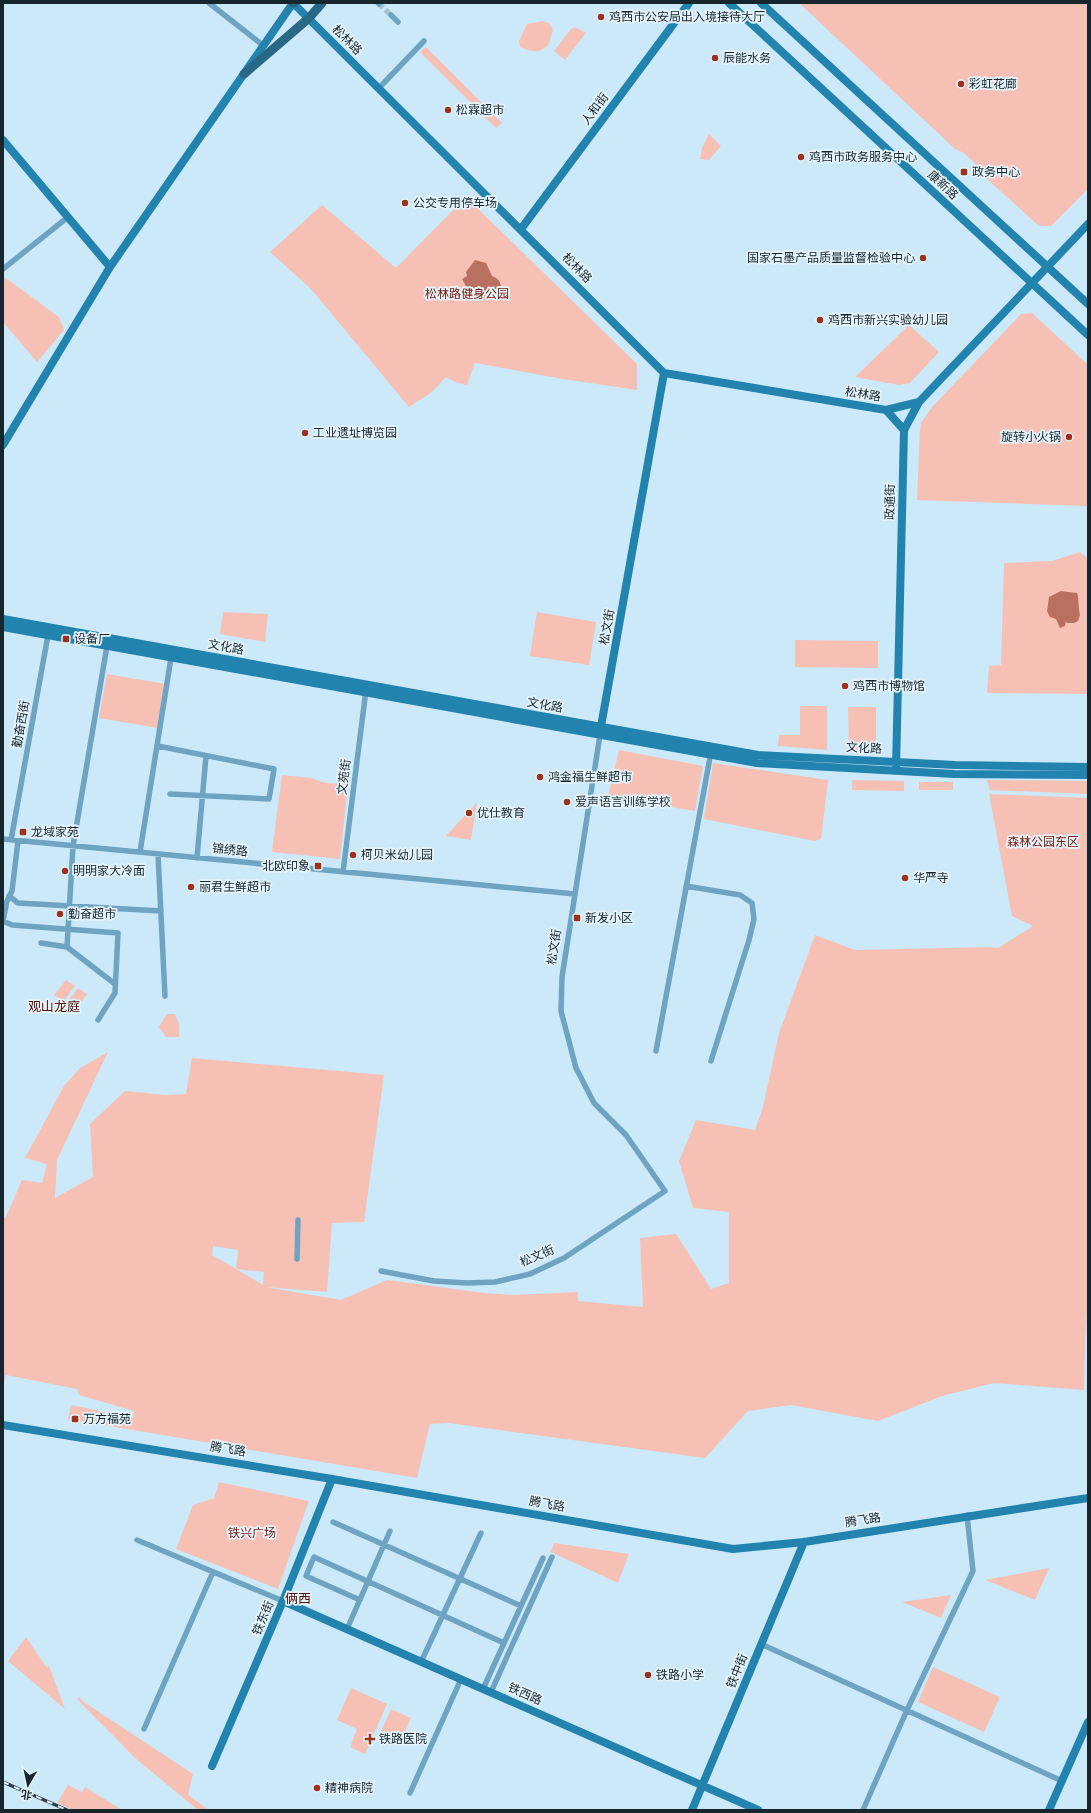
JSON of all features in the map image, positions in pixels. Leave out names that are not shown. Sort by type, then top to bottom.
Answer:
[{"type":"main road","points":[[244,74],[309,18],[322,3]]},
{"type":"street","points":[[209,3],[264,46]]},
{"type":"street","points":[[3,445],[110,267],[293,3]]},
{"type":"street","name":"松林路","points":[[293,3],[664,373],[886,410],[904,430]]},
{"type":"street","name":"人和街","points":[[521,229],[689,3]]},
{"type":"street","name":"康新路","points":[[729,3],[1088,335]]},
{"type":"street","name":"康新路","points":[[761,3],[1088,304]]},
{"type":"street","points":[[391,15],[398,22]]},
{"type":"street","points":[[378,88],[424,41]]},
{"type":"street","points":[[3,140],[110,267]]},
{"type":"street","points":[[3,269],[68,217]]},
{"type":"street","points":[[1047,265],[1088,224]]},
{"type":"street","name":"政通街","points":[[896,766],[904,430],[919,402],[1047,265]]},
{"type":"street","name":"松文街","points":[[381,1271],[434,1281],[467,1284],[495,1282],[530,1274],[564,1258],[665,1191],[626,1135],[594,1103],[576,1068],[561,1011],[562,977],[600,731],[664,373]]},
{"type":"street","points":[[886,410],[919,402]]},
{"type":"street","name":"文化路","points":[[3,619],[366,689],[711,751],[757,764],[1088,767]]},
{"type":"street","name":"文化路","points":[[3,627],[171,658],[366,689]]},
{"type":"street","name":"勤奋西街","points":[[11,840],[48,635]]},
{"type":"street","points":[[67,946],[73,846],[107,646]]},
{"type":"street","points":[[140,852],[171,658]]},
{"type":"street","name":"文苑街","points":[[343,872],[366,689]]},
{"type":"street","points":[[158,746],[274,769],[269,799],[170,794]]},
{"type":"street","points":[[656,1051],[711,751]]},
{"type":"street","points":[[197,858],[206,756]]},
{"type":"street","name":"文化路","points":[[896,766],[954,774],[1088,775]]},
{"type":"street","name":"锦绣路","points":[[3,839],[575,894]]},
{"type":"street","points":[[18,840],[12,890],[7,901],[3,921],[12,925],[118,933],[115,993],[98,1020]]},
{"type":"street","points":[[158,854],[165,996]]},
{"type":"street","points":[[686,886],[740,895],[752,903],[754,919],[749,940],[711,1061]]},
{"type":"street","points":[[9,896],[18,903],[161,911]]},
{"type":"street","points":[[41,944],[67,946],[115,984]]},
{"type":"street","points":[[297,1259],[298,1220]]},
{"type":"street","name":"腾飞路","points":[[3,1425],[332,1479],[733,1548],[804,1542],[967,1515],[1088,1498]]},
{"type":"street","name":"铁东街","points":[[212,1766],[283,1601],[332,1479]]},
{"type":"street","points":[[863,1810],[907,1710],[973,1571],[967,1515]]},
{"type":"street","points":[[333,1522],[521,1606]]},
{"type":"street","points":[[347,1629],[390,1531]]},
{"type":"street","points":[[421,1662],[481,1533]]},
{"type":"street","points":[[137,1540],[283,1601]]},
{"type":"street","name":"铁中街","points":[[692,1810],[804,1542]]},
{"type":"street","points":[[360,1600],[306,1576],[314,1557],[504,1643]]},
{"type":"street","points":[[491,1692],[552,1557]]},
{"type":"street","points":[[483,1689],[543,1558]]},
{"type":"street","points":[[144,1729],[213,1572]]},
{"type":"street","name":"铁西路","points":[[283,1601],[758,1810]]},
{"type":"street","points":[[761,1644],[1062,1781]]},
{"type":"street","points":[[410,1793],[461,1679]]},
{"type":"street","points":[[1049,1810],[1088,1722]]},
{"type":"green space","points":[[799,3],[1088,3],[1088,189],[1051,226],[1039,226],[988,180],[980,168],[964,153],[955,149]]},
{"type":"green space","points":[[542,21],[549,23],[553,30],[550,42],[546,47],[540,50],[532,51],[520,47],[519,41],[527,24]]},
{"type":"green space","points":[[575,27],[586,33],[565,60],[554,51],[571,29]]},
{"type":"green space","points":[[426,47],[502,123],[496,128],[420,52]]},
{"type":"green space","points":[[709,134],[721,146],[709,160],[700,159],[702,148]]},
{"type":"green space","name":"松林路健身公园","points":[[466,197],[637,364],[637,390],[563,379],[475,363],[467,385],[455,382],[446,377],[432,392],[409,407],[311,289],[270,252],[322,205],[396,268]]},
{"type":"green space","points":[[3,276],[59,317],[64,330],[37,362],[3,322]]},
{"type":"green space","points":[[1032,313],[1088,365],[1088,506],[917,500],[921,423],[933,406],[1021,314]]},
{"type":"green space","points":[[909,325],[939,352],[910,383],[899,385],[855,377]]},
{"type":"green space","points":[[1080,552],[1087,558],[1088,569],[1088,694],[987,693],[989,666],[1001,665],[1004,563],[1052,561]]},
{"type":"green space","points":[[223,612],[268,614],[265,642],[220,634]]},
{"type":"green space","points":[[537,612],[596,622],[589,665],[530,656]]},
{"type":"green space","points":[[795,640],[878,641],[878,668],[795,667]]},
{"type":"green space","points":[[107,674],[165,684],[157,728],[99,718]]},
{"type":"green space","points":[[800,706],[827,706],[827,750],[778,746],[779,735],[800,735]]},
{"type":"green space","points":[[848,707],[876,707],[876,751],[849,751]]},
{"type":"green space","points":[[619,750],[703,766],[695,811],[608,797]]},
{"type":"green space","points":[[713,763],[828,780],[821,839],[815,841],[704,819]]},
{"type":"green space","points":[[282,775],[311,778],[326,783],[348,784],[340,859],[272,852]]},
{"type":"green space","points":[[852,780],[904,781],[904,791],[852,790]]},
{"type":"green space","points":[[987,780],[1088,781],[1088,794],[990,790]]},
{"type":"green space","points":[[919,782],[953,782],[953,790],[919,790]]},
{"type":"green space","name":"森林公园东区","points":[[989,794],[1088,798],[1088,1363],[1086,1310],[1084,1390],[994,1383],[942,1396],[878,1421],[791,1405],[748,1411],[705,1458],[448,1423],[430,1424],[417,1478],[68,1419],[71,1405],[133,1418],[134,1411],[79,1395],[77,1389],[6,1375],[3,1387],[3,1218],[6,1217],[22,1180],[42,1183],[47,1164],[25,1158],[64,1086],[80,1068],[108,1052],[57,1160],[55,1198],[93,1177],[90,1124],[125,1091],[165,1095],[186,1094],[192,1058],[384,1075],[364,1222],[332,1223],[327,1292],[265,1287],[341,1300],[387,1280],[484,1293],[513,1295],[578,1292],[578,1301],[643,1307],[640,1238],[676,1234],[711,1289],[729,1283],[729,1212],[693,1208],[679,1161],[696,1120],[755,1130],[763,1107],[779,1033],[815,935],[855,950],[998,948],[1033,926],[1012,916]],"holes":[[[213,1246],[238,1250],[236,1269],[212,1255]],[[236,1269],[264,1272],[263,1285]]]},
{"type":"green space","points":[[477,802],[471,840],[446,836]]},
{"type":"green space","points":[[66,980],[75,986],[63,1002],[54,995]]},
{"type":"green space","points":[[78,988],[87,994],[74,1012],[65,1006]]},
{"type":"green space","points":[[167,1014],[175,1014],[179,1024],[179,1037],[166,1037],[159,1027]]},
{"type":"green space","name":"铁兴广场","points":[[219,1482],[309,1501],[278,1589],[176,1549],[193,1505],[214,1498]]},
{"type":"green space","points":[[554,1543],[629,1554],[618,1583],[551,1552]]},
{"type":"green space","points":[[1049,1568],[1035,1600],[985,1580]]},
{"type":"green space","points":[[951,1595],[941,1618],[902,1602]]},
{"type":"green space","points":[[26,1637],[47,1668],[49,1666],[65,1709],[8,1661]]},
{"type":"green space","points":[[933,1667],[1000,1697],[984,1732],[918,1702]]},
{"type":"green space","points":[[351,1688],[387,1704],[365,1754],[350,1747],[357,1729],[337,1720]]},
{"type":"green space","points":[[79,1697],[85,1703],[193,1774],[188,1795],[209,1810],[198,1810],[135,1758],[77,1699]]},
{"type":"green space","points":[[391,1709],[411,1718],[399,1745],[379,1736]]},
{"type":"green space","points":[[68,1785],[82,1792],[85,1787],[122,1810],[73,1810],[57,1803]]},
{"type":"shaded area","points":[[475,260],[486,263],[492,276],[498,280],[501,285],[499,290],[489,291],[483,298],[477,298],[475,289],[466,286],[462,279],[467,276],[466,272]]},
{"type":"shaded area","points":[[1061,591],[1077,593],[1080,615],[1078,621],[1074,623],[1067,623],[1066,621],[1065,626],[1060,628],[1056,619],[1050,617],[1047,611],[1049,597]]},
{"type":"tunnel","points":[[379,4],[391,15]]},
{"type":"railway","points":[[3,1782],[67,1810]]},
{"type":"place","name":"鸡西市公安局出入境接待大厅","points":[[601,17]]},
{"type":"place","name":"辰能水务","points":[[715,58]]},
{"type":"place","name":"彩虹花廊","points":[[961,84]]},
{"type":"place","name":"松霖超市","points":[[448,110]]},
{"type":"place","name":"鸡西市政务服务中心","points":[[801,157]]},
{"type":"place","name":"政务中心","points":[[964,172]]},
{"type":"place","name":"公交专用停车场","points":[[405,203]]},
{"type":"place","name":"国家石墨产品质量监督检验中心","points":[[923,258]]},
{"type":"place","name":"鸡西市新兴实验幼儿园","points":[[820,320]]},
{"type":"place","name":"工业遗址博览园","points":[[305,433]]},
{"type":"place","name":"旋转小火锅","points":[[1069,437]]},
{"type":"place","name":"设备厂","points":[[66,639]]},
{"type":"place","name":"鸡西市博物馆","points":[[845,686]]},
{"type":"place","name":"鸿金福生鲜超市","points":[[540,777]]},
{"type":"place","name":"爱声语言训练学校","points":[[567,802]]},
{"type":"place","name":"优仕教育","points":[[469,813]]},
{"type":"place","name":"龙域家苑","points":[[23,832]]},
{"type":"place","name":"柯贝米幼儿园","points":[[353,855]]},
{"type":"place","name":"北欧印象","points":[[318,866]]},
{"type":"place","name":"明明家大冷面","points":[[65,871]]},
{"type":"place","name":"华严寺","points":[[905,878]]},
{"type":"place","name":"丽君生鲜超市","points":[[191,887]]},
{"type":"place","name":"勤奋超市","points":[[60,914]]},
{"type":"place","name":"新发小区","points":[[577,918]]},
{"type":"place","name":"万方福苑","points":[[75,1419]]},
{"type":"place","name":"铁路小学","points":[[648,1675]]},
{"type":"place","name":"铁路医院","points":[[370,1739]]},
{"type":"place","name":"精神病院","points":[[317,1788]]},
{"type":"district","name":"观山龙庭","points":[[54,1006]]},
{"type":"district","name":"俩西","points":[[298,1598]]}]
